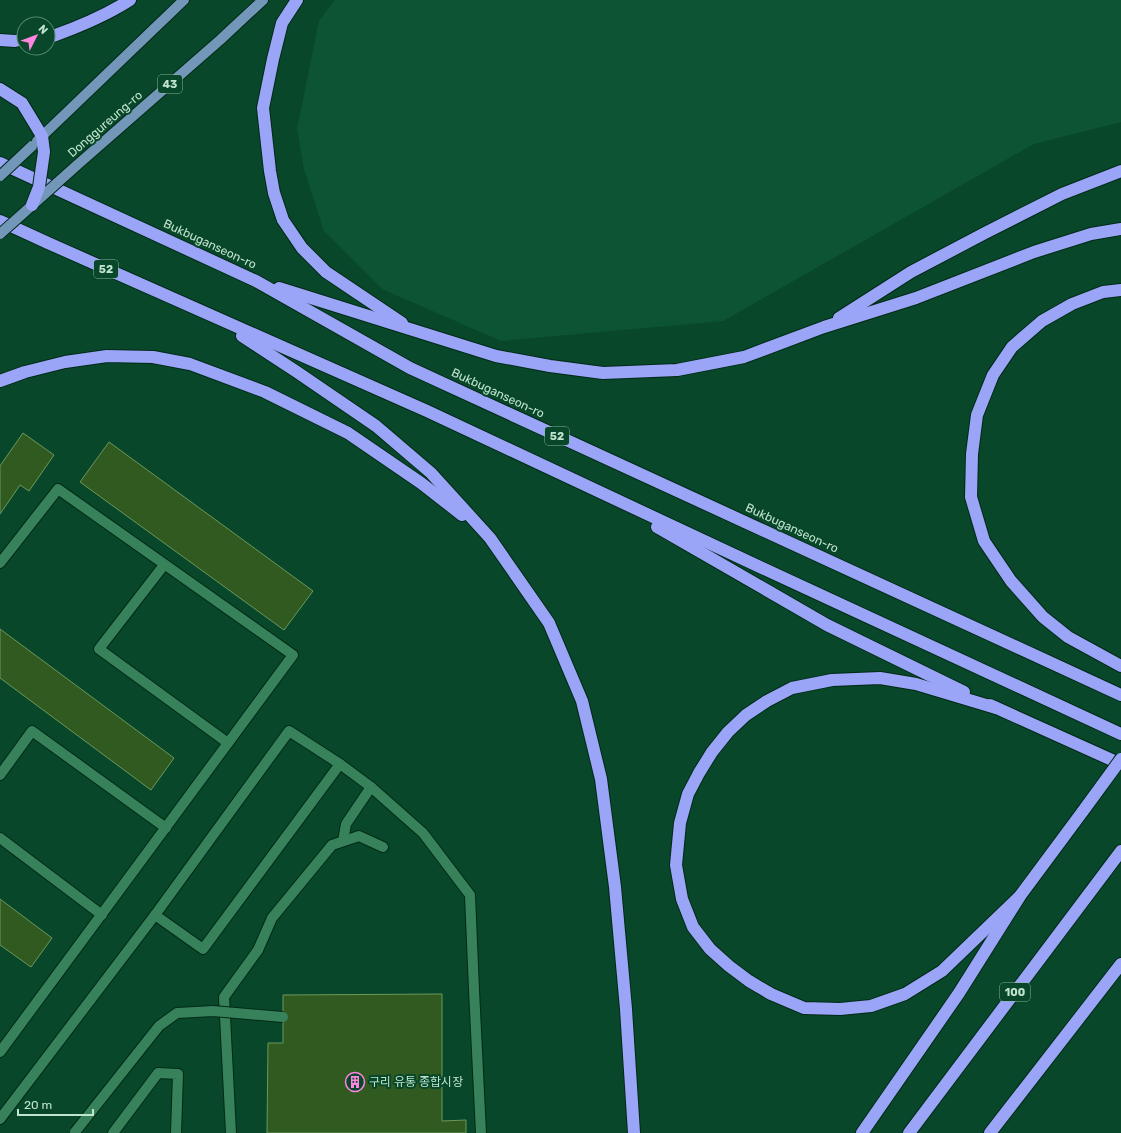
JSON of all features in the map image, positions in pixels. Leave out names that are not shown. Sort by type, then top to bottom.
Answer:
[{"type":"highway","points":[[56,35],[82,26],[112,12],[130,0]]},
{"type":"highway","points":[[297,0],[282,23],[262,108],[274,193],[284,220],[302,248],[326,272],[413,330]]},
{"type":"highway","points":[[0,40],[16,40]]},
{"type":"highway","points":[[0,89],[22,103],[42,136],[44,152],[39,186],[32,205]]},
{"type":"highway","name":"Bukbuganseon-ro","points":[[0,163],[256,281],[410,368],[1121,695]]},
{"type":"highway","points":[[824,327],[911,272],[985,233],[1062,194],[1121,171]]},
{"type":"highway","name":"52","points":[[0,221],[427,411],[1121,734]]},
{"type":"highway","points":[[256,281],[496,356],[550,366],[603,373],[677,370],[744,357],[824,327],[916,298],[1041,250],[1091,234],[1121,229]]},
{"type":"highway","points":[[1121,290],[1103,292],[1072,304],[1042,321],[1012,347],[993,375],[977,415],[972,454],[971,496],[984,541],[1010,581],[1043,617],[1068,637],[1121,666]]},
{"type":"highway","points":[[212,316],[376,426],[431,474],[490,538],[549,623],[582,701],[601,779],[615,887],[620,940],[634,1133]]},
{"type":"highway","points":[[0,381],[25,372],[65,362],[107,356],[153,358],[190,364],[265,392],[348,433],[420,483],[490,538]]},
{"type":"highway","points":[[583,484],[826,625],[996,708],[1121,764]]},
{"type":"highway","points":[[996,708],[916,684],[880,678],[832,680],[792,688],[767,701],[746,715],[728,732],[712,752],[688,794],[680,823],[676,865],[682,899],[693,927],[710,949],[749,981],[771,994],[804,1008],[840,1009],[871,1006],[905,994],[942,971],[1020,896]]},
{"type":"highway","points":[[862,1133],[959,993],[1020,896],[1121,759]]},
{"type":"highway","name":"100","points":[[909,1133],[1121,851]]},
{"type":"highway","points":[[990,1133],[1121,964]]},
{"type":"main road","points":[[0,176],[184,0]]},
{"type":"main road","name":"Donggureung-ro","points":[[0,234],[220,40],[262,0]]},
{"type":"lane","points":[[0,563],[58,489],[293,655],[0,1052]]},
{"type":"lane","points":[[164,565],[99,649],[228,743]]},
{"type":"lane","points":[[0,775],[32,731],[166,828]]},
{"type":"lane","points":[[0,1119],[155,915],[289,731],[340,764],[371,787],[423,833],[470,895],[481,1133]]},
{"type":"lane","points":[[155,915],[203,949],[340,764]]},
{"type":"lane","points":[[343,841],[346,824],[371,787]]},
{"type":"lane","points":[[231,1133],[224,997],[258,950],[272,918],[332,845],[359,836],[384,848]]},
{"type":"lane","points":[[0,838],[102,915]]},
{"type":"lane","points":[[75,1132],[159,1026],[177,1012],[213,1011],[283,1017]]},
{"type":"lane","points":[[113,1133],[158,1073],[178,1074],[176,1133]]},
{"type":"shaded area","points":[[335,0],[1121,0],[1121,122],[1034,144],[723,321],[501,341],[382,289],[324,231],[304,169],[297,129],[319,21]]},
{"type":"building","points":[[23,433],[54,455],[29,491],[20,485],[0,514],[0,466]]},
{"type":"building","points":[[109,442],[313,591],[284,630],[80,482]]},
{"type":"building","points":[[0,629],[174,758],[151,790],[0,678]]},
{"type":"building","points":[[0,899],[52,938],[31,967],[0,945]]},
{"type":"building","name":"구리 유통 종합시장","points":[[442,994],[442,1121],[466,1120],[466,1133],[267,1133],[268,1043],[283,1043],[283,995]]},
{"type":"place","name":"구리 유통 종합시장","points":[[355,1082]]}]
